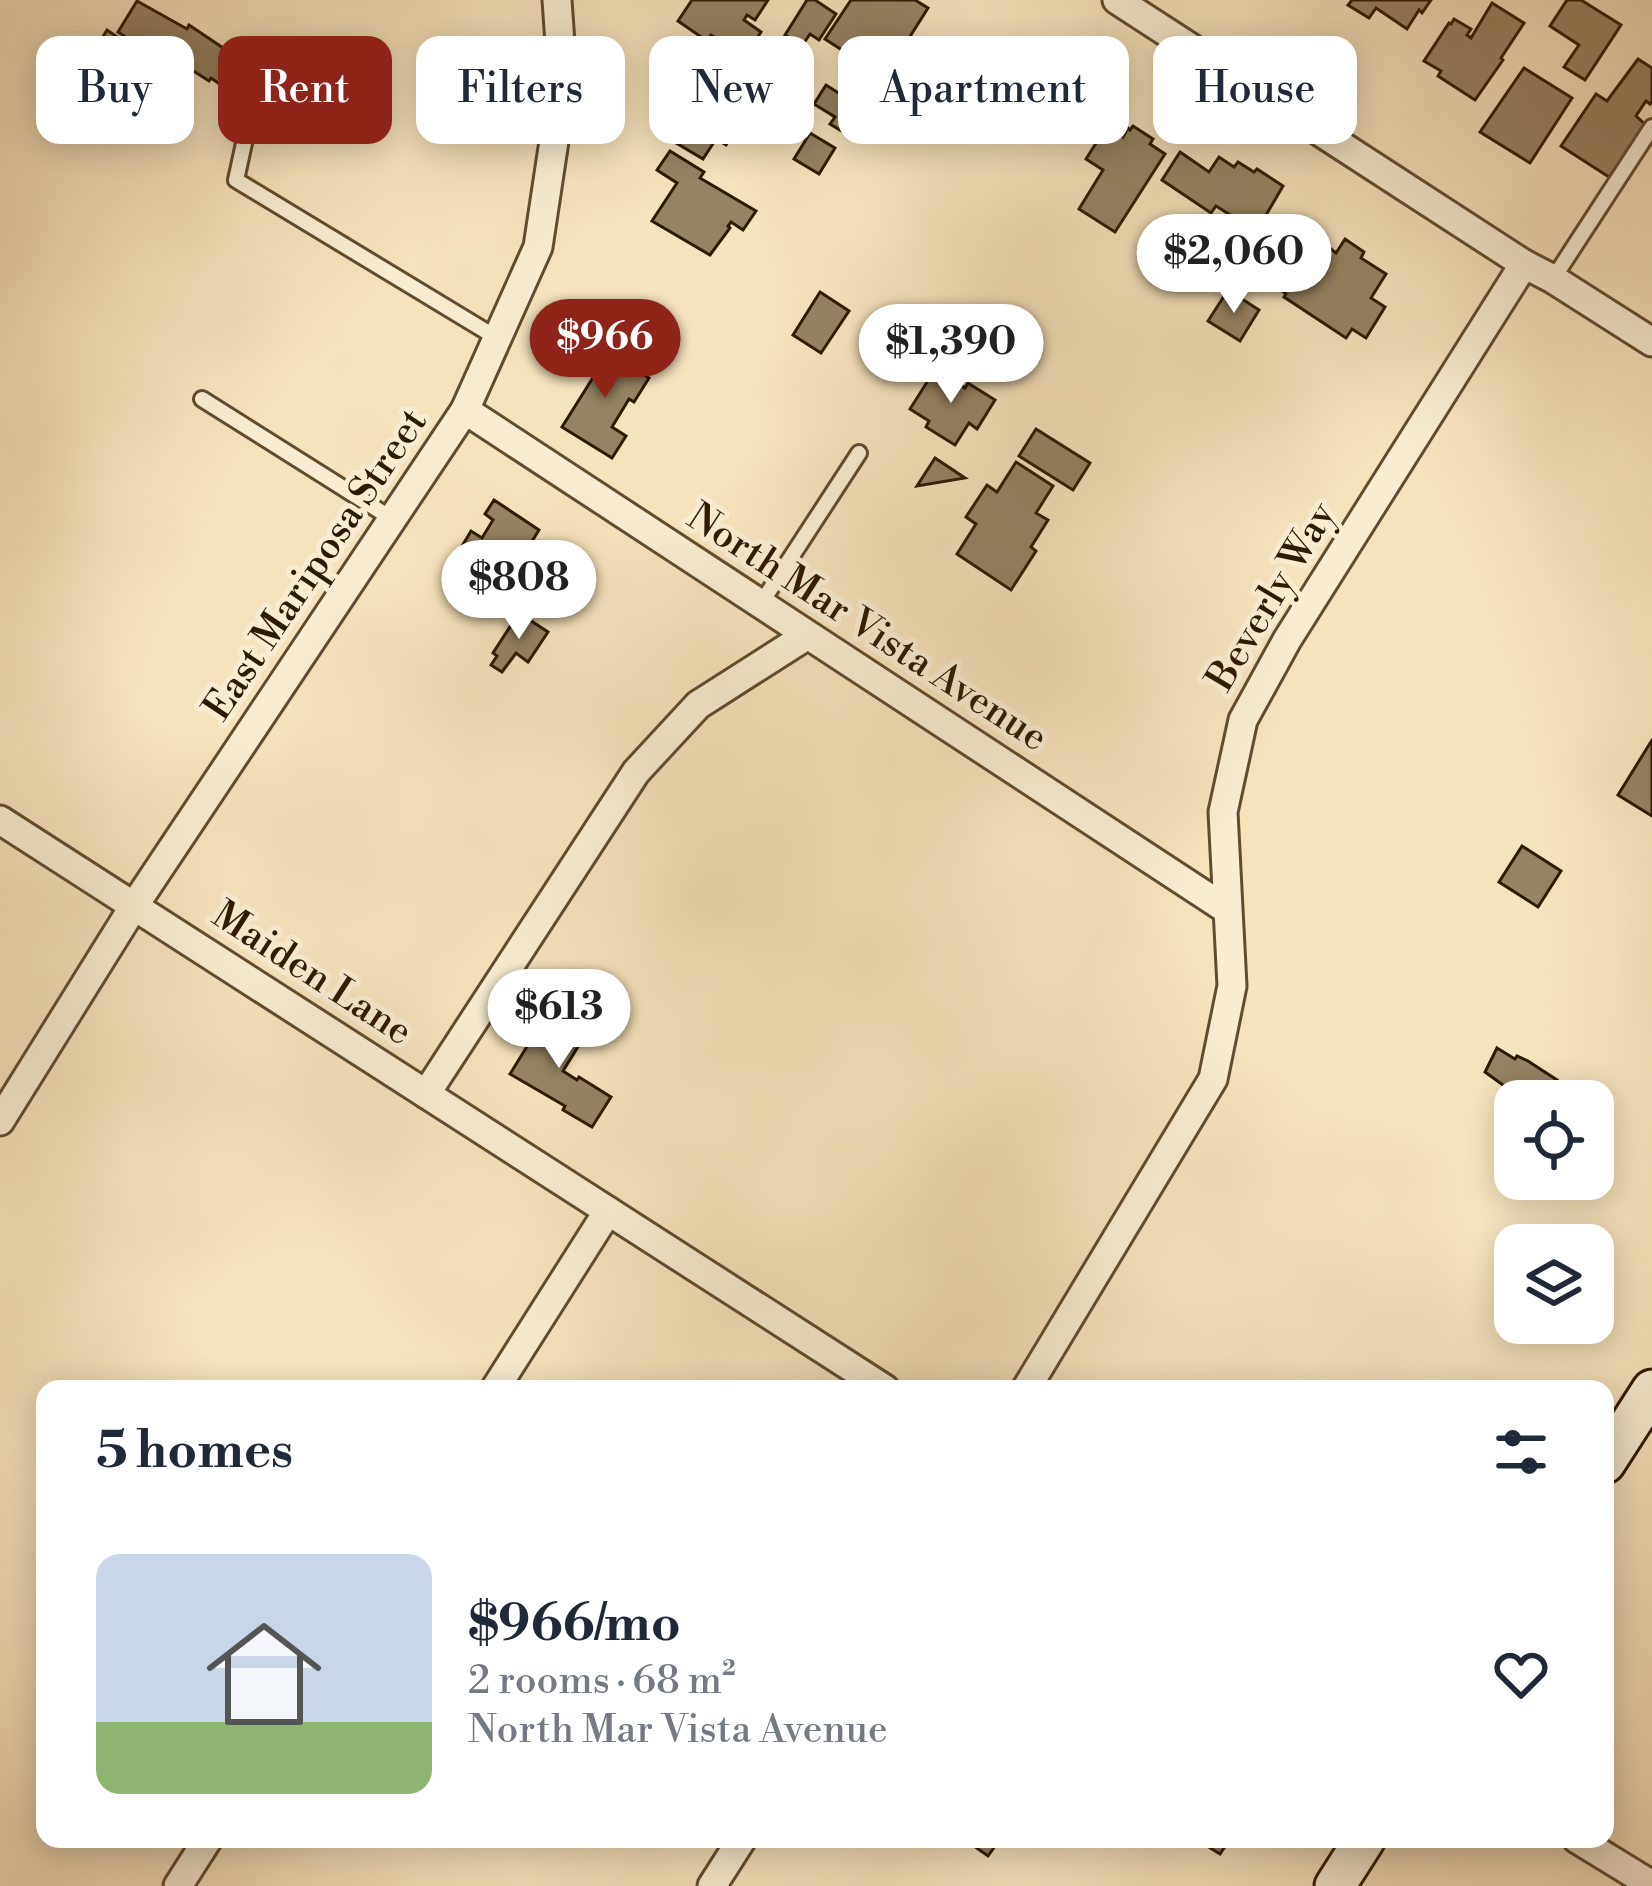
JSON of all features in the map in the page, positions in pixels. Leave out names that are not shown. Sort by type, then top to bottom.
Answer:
[{"type":"street","name":"East Mariposa Street","points":[[0,1121],[134,906],[465,410],[538,247],[554,141],[560,44],[557,0]]},
{"type":"street","points":[[1118,0],[1652,342]]},
{"type":"street","name":"Beverly Way","points":[[1031,1380],[1214,1078],[1232,986],[1223,812],[1243,720],[1287,640],[1524,264]]},
{"type":"street","name":"North Mar Vista Avenue","points":[[465,410],[1226,909]]},
{"type":"street","points":[[426,1094],[636,772],[698,706],[806,636]]},
{"type":"street","name":"Maiden Lane","points":[[0,820],[871,1380]]},
{"type":"street","points":[[501,1380],[608,1211]]},
{"type":"street","points":[[1614,1449],[1652,1390]]},
{"type":"street","points":[[178,1886],[202,1848]]},
{"type":"street","points":[[712,1886],[736,1848]]},
{"type":"street","points":[[1335,1886],[1359,1848]]},
{"type":"street","points":[[1592,1848],[1652,1885]]},
{"type":"lane","points":[[1552,279],[1652,127]]},
{"type":"lane","points":[[244,144],[236,179],[497,338]]},
{"type":"lane","points":[[202,399],[394,520]]},
{"type":"lane","points":[[760,605],[859,453]]},
{"type":"building","points":[[692,0],[768,0],[755,20],[747,15],[744,20],[761,32],[758,36],[700,36],[678,21]]},
{"type":"building","points":[[807,0],[836,14],[819,40],[810,34],[785,35]]},
{"type":"building","points":[[851,0],[915,0],[928,8],[910,36],[838,36],[838,47],[825,39]]},
{"type":"building","points":[[1352,0],[1431,0],[1407,29],[1376,8],[1369,18],[1348,5]]},
{"type":"building","points":[[1567,0],[1581,0],[1621,25],[1585,80],[1564,67],[1579,45],[1550,26]]},
{"type":"building","points":[[137,1],[187,29],[189,25],[218,45],[218,83],[194,71],[194,36],[124,36],[118,32]]},
{"type":"building","points":[[1492,3],[1524,23],[1475,100],[1424,61],[1454,19],[1471,29],[1467,35],[1471,38]]},
{"type":"building","points":[[1638,59],[1652,68],[1652,101],[1646,101],[1636,116],[1647,126],[1612,179],[1561,146],[1596,94],[1607,101]]},
{"type":"building","points":[[1524,68],[1572,98],[1530,163],[1480,132]]},
{"type":"building","points":[[826,85],[838,93],[838,129],[830,124],[835,117],[814,104]]},
{"type":"building","points":[[1133,126],[1165,154],[1115,232],[1079,209],[1103,170],[1086,159],[1096,144],[1129,144]]},
{"type":"building","points":[[814,135],[835,148],[819,174],[794,159],[803,144],[814,144]]},
{"type":"building","points":[[678,144],[713,144],[703,159]]},
{"type":"building","points":[[670,151],[704,172],[700,178],[756,211],[743,230],[731,222],[710,255],[652,221],[677,183],[657,170]]},
{"type":"building","points":[[1180,152],[1209,172],[1219,157],[1234,167],[1238,162],[1254,172],[1257,169],[1283,186],[1252,239],[1228,223],[1232,216],[1216,206],[1211,213],[1162,180]]},
{"type":"building","points":[[1345,239],[1364,252],[1361,258],[1386,274],[1371,298],[1385,307],[1366,338],[1352,329],[1346,338],[1284,297],[1281,290],[1308,261],[1319,268],[1331,249],[1336,253]]},
{"type":"building","points":[[1228,290],[1259,310],[1240,341],[1208,321]]},
{"type":"building","points":[[820,292],[849,311],[821,353],[793,335]]},
{"type":"building","points":[[597,345],[649,378],[612,427],[626,436],[612,458],[562,427],[594,376],[582,368]]},
{"type":"building","points":[[936,368],[965,388],[968,383],[995,400],[977,429],[969,423],[955,445],[926,427],[929,421],[910,409]]},
{"type":"building","points":[[1036,429],[1090,463],[1073,490],[1019,456]]},
{"type":"building","points":[[935,458],[965,478],[917,486]]},
{"type":"building","points":[[1016,462],[1053,486],[1036,513],[1048,520],[1031,547],[1036,551],[1011,590],[957,554],[976,524],[966,517],[987,485],[997,492]]},
{"type":"building","points":[[494,500],[539,530],[506,583],[458,553],[471,531],[482,538],[493,520],[485,514]]},
{"type":"building","points":[[519,613],[548,632],[528,662],[516,653],[502,672],[491,665],[497,656],[493,653]]},
{"type":"building","points":[[1652,740],[1652,816],[1618,795]]},
{"type":"building","points":[[1522,846],[1561,871],[1538,907],[1499,882]]},
{"type":"building","points":[[547,1014],[584,1037],[563,1071],[611,1097],[592,1127],[510,1074]]},
{"type":"building","points":[[1497,1048],[1557,1080],[1496,1080],[1485,1072]]}]
